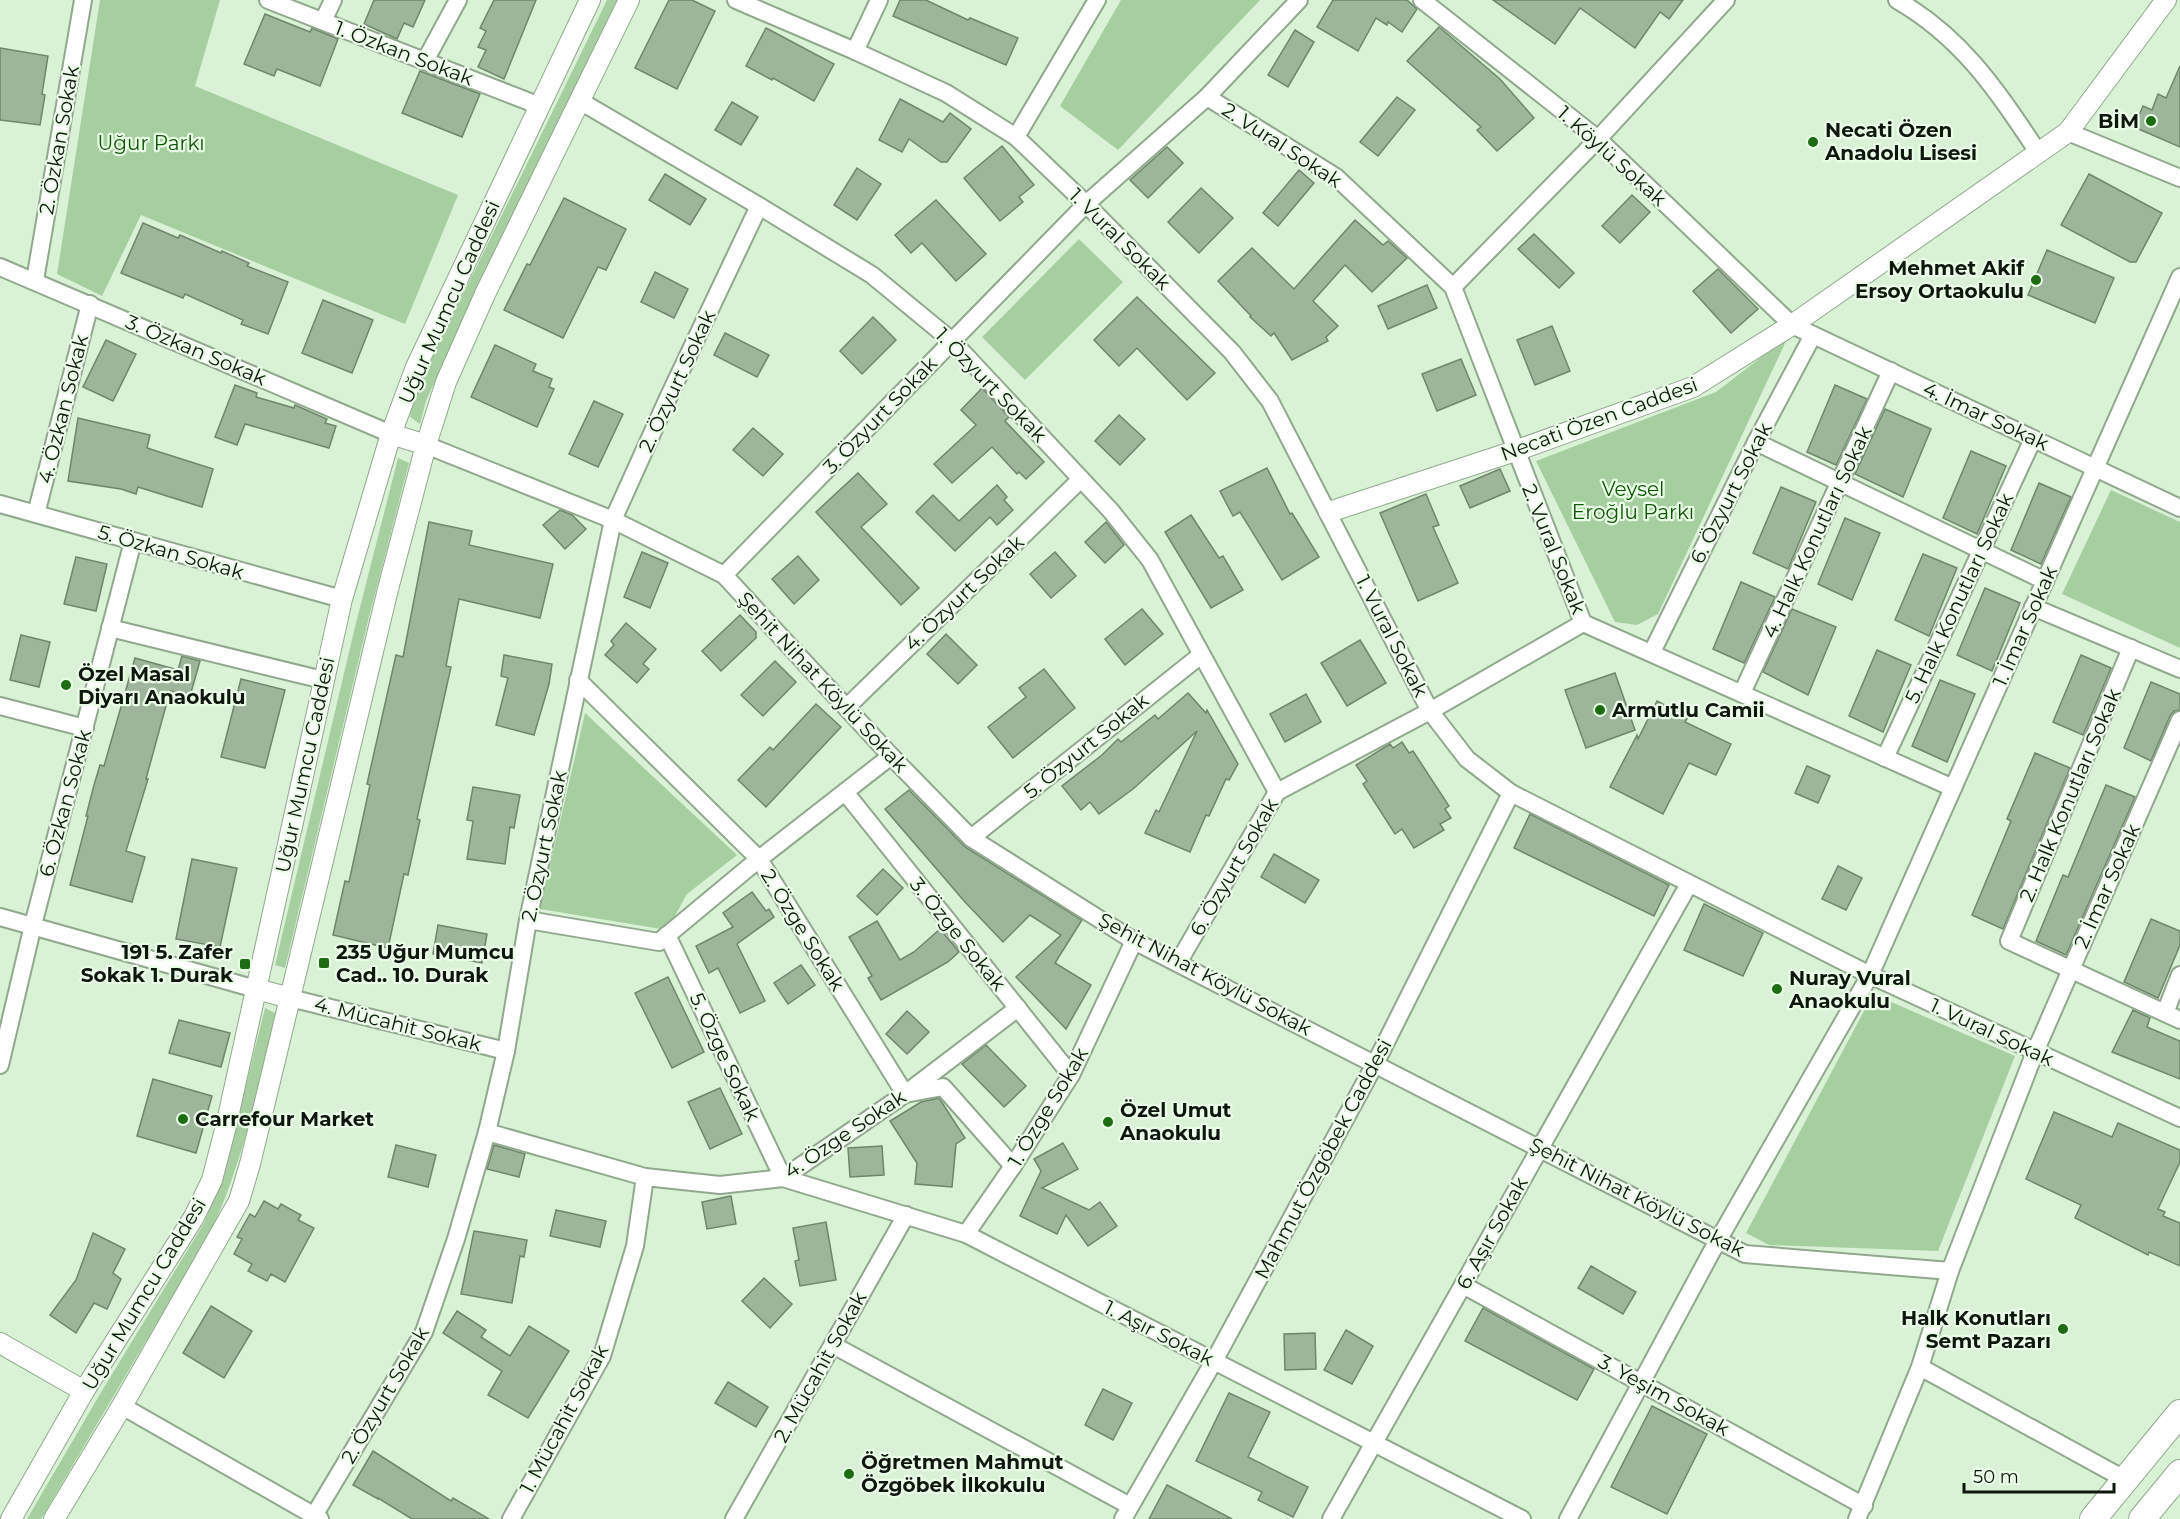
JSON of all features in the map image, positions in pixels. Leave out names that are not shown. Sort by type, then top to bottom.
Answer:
[{"type":"main road","points":[[2093,1519],[2180,1413]]},
{"type":"main road","points":[[2142,1519],[2180,1473]]},
{"type":"street","name":"2. Özkan Sokak","points":[[35,280],[83,0]]},
{"type":"street","name":"1. Özkan Sokak","points":[[268,0],[540,106]]},
{"type":"street","points":[[323,21],[333,0]]},
{"type":"street","points":[[425,61],[458,0]]},
{"type":"street","name":"Uğur Mumcu Caddesi","points":[[11,1519],[84,1391],[194,1217],[212,1180],[226,1126],[342,599],[391,434],[416,367],[590,0]]},
{"type":"street","name":"Uğur Mumcu Caddesi","points":[[54,1519],[122,1406],[239,1201],[250,1164],[388,589],[426,446],[446,382],[461,346],[629,0]]},
{"type":"street","name":"1. Vural Sokak","points":[[736,0],[946,93],[1016,137],[1086,204],[1239,360],[1270,401],[1430,711],[1467,759],[1511,793],[1689,884],[1870,975],[2180,1118]]},
{"type":"street","points":[[855,51],[879,0]]},
{"type":"street","points":[[1016,137],[1098,0]]},
{"type":"street","name":"3. Özyurt Sokak","points":[[724,575],[1086,204],[1208,97],[1299,0]]},
{"type":"street","name":"1. Köylü Sokak","points":[[1422,0],[1598,139],[1792,325]]},
{"type":"street","points":[[1453,287],[1598,139],[1726,0]]},
{"type":"street","points":[[1897,0],[1951,39],[1989,80],[2038,152]]},
{"type":"street","name":"Necati Özen Caddesi","points":[[1329,512],[1515,451],[1693,387],[1792,325],[2068,132],[2166,0]]},
{"type":"street","name":"2. Vural Sokak","points":[[1208,97],[1336,177],[1453,287],[1583,622],[1953,788]]},
{"type":"street","name":"1. Özyurt Sokak","points":[[580,101],[872,274],[952,341],[1111,511],[1150,560],[1277,792]]},
{"type":"street","points":[[2068,132],[2180,178]]},
{"type":"street","name":"2. Özyurt Sokak","points":[[316,1518],[424,1332],[456,1239],[487,1132],[506,1051],[528,920],[613,520],[759,206]]},
{"type":"street","name":"3. Özkan Sokak","points":[[0,267],[391,434]]},
{"type":"street","name":"1. İmar Sokak","points":[[1568,1519],[1719,1240],[1870,975],[2180,277]]},
{"type":"street","name":"4. Özkan Sokak","points":[[36,514],[90,304]]},
{"type":"street","name":"4. İmar Sokak","points":[[1792,325],[2180,508]]},
{"type":"street","name":"6. Özyurt Sokak","points":[[1652,652],[1756,442],[1813,334]]},
{"type":"street","name":"4. Halk Konutları Sokak","points":[[1743,693],[1891,371]]},
{"type":"street","points":[[391,434],[426,446]]},
{"type":"street","name":"5. Halk Konutları Sokak","points":[[1885,758],[2033,439]]},
{"type":"street","points":[[1756,442],[2045,581]]},
{"type":"street","name":"Şehit Nihat Köylü Sokak","points":[[426,446],[613,520],[724,575],[891,756],[971,838],[1134,940],[1745,1254],[1950,1271]]},
{"type":"street","name":"4. Özyurt Sokak","points":[[847,707],[1081,480]]},
{"type":"street","name":"5. Özkan Sokak","points":[[0,504],[342,599]]},
{"type":"street","name":"6. Özkan Sokak","points":[[0,1065],[33,925],[133,541]]},
{"type":"street","points":[[2034,607],[2180,669]]},
{"type":"street","name":"6. Özyurt Sokak","points":[[1178,963],[1277,792],[1430,711],[1583,622]]},
{"type":"street","points":[[110,628],[323,681]]},
{"type":"street","name":"2. Halk Konutları Sokak","points":[[2070,969],[2009,941],[2131,648]]},
{"type":"street","name":"5. Özyurt Sokak","points":[[971,838],[1200,655]]},
{"type":"street","name":"2. Özge Sokak","points":[[578,680],[759,859],[905,1094]]},
{"type":"street","points":[[0,706],[85,728]]},
{"type":"street","name":"2. İmar Sokak","points":[[1861,1512],[1920,1367],[1950,1271],[2035,1052],[2180,720]]},
{"type":"street","points":[[528,920],[659,942],[759,859],[891,756]]},
{"type":"street","name":"3. Özge Sokak","points":[[846,792],[1071,1075]]},
{"type":"street","name":"Mahmut Özgöbek Caddesi","points":[[1127,1513],[1214,1362],[1375,1064],[1511,793]]},
{"type":"street","name":"6. Aşır Sokak","points":[[1331,1519],[1689,884]]},
{"type":"street","points":[[0,916],[290,998]]},
{"type":"street","name":"5. Özge Sokak","points":[[668,935],[783,1178]]},
{"type":"street","name":"1. Özge Sokak","points":[[966,1234],[1071,1075],[1134,940]]},
{"type":"street","points":[[2070,969],[2172,1016],[2180,975]]},
{"type":"street","name":"4. Mücahit Sokak","points":[[290,998],[506,1051]]},
{"type":"street","name":"4. Özge Sokak","points":[[487,1132],[645,1177],[720,1185],[783,1178],[905,1094],[1018,1008]]},
{"type":"street","points":[[905,1094],[943,1087],[1013,1166]]},
{"type":"street","name":"1. Mücahit Sokak","points":[[511,1519],[602,1356],[635,1246],[645,1177]]},
{"type":"street","name":"1. Aşır Sokak","points":[[783,1178],[966,1234],[1522,1519]]},
{"type":"street","name":"2. Mücahit Sokak","points":[[734,1519],[906,1215]]},
{"type":"street","name":"3. Yeşim Sokak","points":[[1463,1285],[1641,1382],[1861,1512]]},
{"type":"street","points":[[0,1343],[84,1391]]},
{"type":"street","points":[[833,1345],[1127,1513]]},
{"type":"street","points":[[1920,1367],[2126,1480]]},
{"type":"street","points":[[122,1406],[316,1518]]},
{"type":"green space","name":"Uğur Parkı","points":[[100,0],[220,0],[195,86],[458,195],[405,324],[141,215],[102,296],[57,274]]},
{"type":"green space","points":[[607,0],[620,0],[448,352],[426,401],[420,424],[410,417],[411,409],[427,368]]},
{"type":"green space","points":[[1121,0],[1260,0],[1118,150],[1060,106]]},
{"type":"green space","points":[[1079,239],[1123,282],[1025,380],[982,337]]},
{"type":"green space","name":"Veysel Eroğlu Parkı","points":[[1788,337],[1658,614],[1637,625],[1615,622],[1536,461],[1716,392]]},
{"type":"green space","points":[[398,458],[409,463],[369,617],[285,968],[275,965],[355,627]]},
{"type":"green space","points":[[2111,490],[2180,522],[2180,648],[2062,594]]},
{"type":"green space","points":[[585,713],[737,855],[687,894],[667,930],[540,909]]},
{"type":"green space","points":[[1873,994],[2015,1056],[1938,1251],[1769,1245],[1746,1233]]},
{"type":"green space","points":[[265,1008],[277,1014],[241,1152],[211,1231],[41,1519],[27,1519],[204,1223],[228,1158]]},
{"type":"building","points":[[374,0],[425,0],[413,27],[404,23],[397,39],[364,24]]},
{"type":"building","points":[[494,0],[536,0],[504,79],[478,67],[486,50],[478,47],[486,31],[480,28]]},
{"type":"building","points":[[669,0],[692,0],[715,11],[677,89],[635,68]]},
{"type":"building","points":[[900,0],[926,0],[968,20],[970,18],[1018,38],[1006,65],[893,16]]},
{"type":"building","points":[[1333,0],[1407,0],[1417,9],[1402,32],[1388,22],[1387,25],[1376,18],[1358,51],[1317,27]]},
{"type":"building","points":[[1493,0],[1683,0],[1669,19],[1660,12],[1635,48],[1580,8],[1555,44]]},
{"type":"building","points":[[265,14],[310,32],[312,28],[338,39],[320,86],[277,69],[274,76],[244,64]]},
{"type":"building","points":[[1439,27],[1500,79],[1534,118],[1497,151],[1477,130],[1481,127],[1407,61]]},
{"type":"building","points":[[766,28],[834,64],[814,101],[746,66]]},
{"type":"building","points":[[1295,30],[1314,42],[1288,87],[1268,75]]},
{"type":"building","points":[[0,48],[48,56],[40,125],[0,120]]},
{"type":"building","points":[[2180,66],[2180,147],[2134,127],[2143,106],[2152,110],[2158,94],[2166,98]]},
{"type":"building","points":[[420,71],[480,94],[462,137],[402,113]]},
{"type":"building","points":[[1397,97],[1415,110],[1378,156],[1360,142]]},
{"type":"building","points":[[900,99],[943,122],[950,113],[971,129],[947,162],[941,162],[909,139],[902,152],[879,140]]},
{"type":"building","points":[[732,102],[758,117],[741,145],[715,130]]},
{"type":"building","points":[[1002,146],[1034,185],[1019,197],[1023,202],[1000,221],[964,178]]},
{"type":"building","points":[[1167,147],[1183,163],[1148,198],[1130,180]]},
{"type":"building","points":[[857,168],[881,184],[857,220],[834,205]]},
{"type":"building","points":[[1299,170],[1314,183],[1278,226],[1263,213]]},
{"type":"building","points":[[665,174],[706,199],[690,225],[649,200]]},
{"type":"building","points":[[2089,174],[2162,213],[2136,262],[2130,262],[2061,225]]},
{"type":"building","points":[[1201,188],[1233,218],[1199,253],[1168,222]]},
{"type":"building","points":[[1632,195],[1650,212],[1620,243],[1602,226]]},
{"type":"building","points":[[564,198],[626,229],[606,270],[598,267],[563,338],[504,310]]},
{"type":"building","points":[[936,200],[986,254],[956,281],[922,243],[911,253],[895,235]]},
{"type":"building","points":[[1355,220],[1383,245],[1388,241],[1407,258],[1372,292],[1345,265],[1313,301],[1338,326],[1326,337],[1328,341],[1292,360],[1274,333],[1271,336],[1250,317],[1218,281],[1252,248],[1294,289]]},
{"type":"building","points":[[143,223],[178,238],[180,235],[221,253],[222,251],[249,263],[247,266],[288,282],[268,334],[241,324],[243,320],[185,294],[183,298],[121,273]]},
{"type":"building","points":[[1534,234],[1574,273],[1559,288],[1518,249]]},
{"type":"building","points":[[2047,250],[2114,278],[2095,323],[2028,295]]},
{"type":"building","points":[[1718,269],[1758,309],[1731,333],[1693,291]]},
{"type":"building","points":[[655,272],[688,289],[674,318],[641,302]]},
{"type":"building","points":[[1427,285],[1437,308],[1388,329],[1378,306]]},
{"type":"building","points":[[1137,297],[1215,373],[1187,400],[1137,348],[1119,366],[1094,340]]},
{"type":"building","points":[[323,300],[373,320],[352,373],[302,353]]},
{"type":"building","points":[[873,317],[896,340],[862,374],[840,351]]},
{"type":"building","points":[[1552,326],[1570,371],[1535,385],[1517,340]]},
{"type":"building","points":[[725,333],[769,355],[757,377],[714,355]]},
{"type":"building","points":[[106,340],[136,354],[113,401],[83,387]]},
{"type":"building","points":[[495,345],[536,364],[533,371],[552,379],[549,387],[554,389],[537,427],[471,397]]},
{"type":"building","points":[[1461,359],[1476,395],[1437,411],[1422,374]]},
{"type":"building","points":[[235,385],[257,393],[256,397],[294,408],[295,405],[327,419],[325,423],[336,426],[329,448],[245,424],[237,445],[215,437]]},
{"type":"building","points":[[1835,385],[1867,399],[1836,465],[1807,452]]},
{"type":"building","points":[[982,388],[1009,417],[1005,421],[1044,462],[1026,479],[1019,472],[1017,474],[992,447],[952,483],[934,464],[976,425],[961,410]]},
{"type":"building","points":[[594,401],[623,414],[598,467],[569,454]]},
{"type":"building","points":[[1885,409],[1931,429],[1903,497],[1855,474]]},
{"type":"building","points":[[1119,415],[1145,439],[1120,465],[1095,441]]},
{"type":"building","points":[[78,418],[150,435],[147,448],[213,469],[202,507],[138,487],[136,494],[121,489],[68,481]]},
{"type":"building","points":[[753,428],[783,454],[763,476],[733,450]]},
{"type":"building","points":[[1971,451],[2006,466],[1977,534],[1943,518]]},
{"type":"building","points":[[1267,468],[1290,514],[1292,513],[1319,557],[1282,580],[1240,512],[1233,516],[1220,491]]},
{"type":"building","points":[[1500,469],[1510,491],[1470,508],[1460,486]]},
{"type":"building","points":[[858,473],[887,504],[861,527],[919,588],[901,605],[816,512]]},
{"type":"building","points":[[2039,483],[2071,497],[2041,564],[2011,550]]},
{"type":"building","points":[[997,485],[1007,497],[1004,500],[1013,510],[997,525],[990,517],[955,551],[916,512],[933,495],[959,521]]},
{"type":"building","points":[[1781,487],[1816,502],[1788,569],[1753,553]]},
{"type":"building","points":[[1426,494],[1439,525],[1433,527],[1458,583],[1418,601],[1380,513]]},
{"type":"building","points":[[560,510],[572,515],[586,529],[565,549],[543,525]]},
{"type":"building","points":[[1191,515],[1219,558],[1223,556],[1243,590],[1211,608],[1165,532]]},
{"type":"building","points":[[1845,518],[1880,533],[1852,600],[1818,584]]},
{"type":"building","points":[[429,522],[472,531],[469,545],[553,564],[540,618],[459,599],[446,666],[451,667],[417,819],[420,820],[408,875],[404,874],[388,948],[333,935],[345,881],[349,882],[370,785],[367,784],[396,655],[403,657]]},
{"type":"building","points":[[1106,522],[1124,545],[1105,563],[1085,542]]},
{"type":"building","points":[[642,552],[668,563],[650,608],[624,597]]},
{"type":"building","points":[[1055,552],[1076,576],[1051,598],[1030,574]]},
{"type":"building","points":[[1923,554],[1957,568],[1929,636],[1895,620]]},
{"type":"building","points":[[798,556],[819,580],[794,604],[772,579]]},
{"type":"building","points":[[76,557],[107,564],[96,611],[64,604]]},
{"type":"building","points":[[1741,582],[1775,597],[1744,663],[1713,649]]},
{"type":"building","points":[[1985,588],[2020,603],[1992,671],[1957,655]]},
{"type":"building","points":[[1142,609],[1163,634],[1125,665],[1105,639]]},
{"type":"building","points":[[1792,609],[1836,627],[1808,695],[1763,672]]},
{"type":"building","points":[[740,615],[756,632],[756,638],[721,671],[702,651]]},
{"type":"building","points":[[626,623],[656,649],[643,664],[649,669],[637,683],[605,655],[614,645],[611,641]]},
{"type":"building","points":[[946,634],[977,665],[958,684],[927,654]]},
{"type":"building","points":[[21,635],[50,642],[39,687],[10,680]]},
{"type":"building","points":[[1360,640],[1386,683],[1347,706],[1321,663]]},
{"type":"building","points":[[1877,650],[1911,665],[1883,732],[1849,716]]},
{"type":"building","points":[[504,655],[552,664],[549,684],[534,735],[496,725],[508,678],[501,676]]},
{"type":"building","points":[[2081,655],[2111,668],[2083,735],[2053,722]]},
{"type":"building","points":[[182,656],[200,661],[190,696],[170,691],[146,779],[148,779],[126,851],[145,857],[132,902],[70,885],[94,785],[100,765],[104,766],[135,658],[178,670]]},
{"type":"building","points":[[775,661],[796,682],[763,716],[741,695]]},
{"type":"building","points":[[1044,669],[1075,708],[1013,758],[988,727],[1026,697],[1019,688]]},
{"type":"building","name":"Armutlu Camii","points":[[1615,673],[1635,730],[1586,748],[1565,690]]},
{"type":"building","points":[[241,679],[285,690],[265,768],[221,757]]},
{"type":"building","points":[[1940,680],[1975,694],[1947,762],[1912,746]]},
{"type":"building","points":[[2151,682],[2180,694],[2180,710],[2174,711],[2170,716],[2151,761],[2124,748]]},
{"type":"building","points":[[1188,693],[1206,713],[1207,710],[1238,764],[1229,780],[1226,779],[1209,816],[1206,815],[1190,852],[1145,833],[1156,810],[1159,812],[1197,731],[1133,789],[1099,814],[1090,802],[1081,810],[1062,786],[1102,755],[1118,739],[1121,742],[1155,715],[1158,719]]},
{"type":"building","points":[[1306,694],[1321,722],[1285,742],[1270,714]]},
{"type":"building","points":[[1657,701],[1688,717],[1685,722],[1731,744],[1716,775],[1689,763],[1663,814],[1610,787]]},
{"type":"building","points":[[816,704],[841,727],[766,807],[738,780],[770,747],[773,750]]},
{"type":"building","points":[[1402,742],[1409,753],[1413,751],[1449,806],[1445,809],[1451,818],[1440,824],[1444,830],[1414,848],[1402,829],[1395,834],[1363,784],[1367,781],[1356,765],[1390,744],[1393,748]]},
{"type":"building","points":[[2035,753],[2070,768],[2003,929],[1972,915],[2011,821],[2007,819]]},
{"type":"building","points":[[1807,766],[1830,776],[1818,803],[1795,793]]},
{"type":"building","points":[[2106,785],[2135,797],[2066,955],[2036,941],[2063,875],[2068,877]]},
{"type":"building","points":[[473,787],[520,795],[514,828],[510,827],[505,864],[467,859],[473,821],[467,820]]},
{"type":"building","points":[[909,790],[965,847],[1082,920],[1055,963],[1091,985],[1066,1029],[1016,977],[1061,935],[1030,915],[1003,942],[965,902],[885,809]]},
{"type":"building","points":[[1530,814],[1669,885],[1654,916],[1514,848]]},
{"type":"building","points":[[1274,854],[1319,880],[1305,903],[1261,877]]},
{"type":"building","points":[[192,859],[237,868],[220,947],[176,939]]},
{"type":"building","points":[[1838,866],[1862,878],[1846,910],[1822,899]]},
{"type":"building","points":[[883,869],[903,888],[877,915],[857,896]]},
{"type":"building","points":[[752,892],[766,911],[769,909],[774,917],[737,944],[765,1001],[740,1013],[718,968],[709,973],[696,946],[733,927],[723,913]]},
{"type":"building","points":[[1704,904],[1763,933],[1743,976],[1684,950]]},
{"type":"building","points":[[2151,919],[2180,931],[2180,945],[2158,998],[2124,982]]},
{"type":"building","points":[[877,921],[900,960],[914,952],[940,929],[959,952],[948,962],[881,1000],[868,978],[872,976],[849,937]]},
{"type":"building","points":[[438,925],[487,934],[482,963],[433,954]]},
{"type":"building","points":[[801,965],[815,985],[788,1004],[774,983]]},
{"type":"building","points":[[668,977],[704,1052],[672,1068],[635,993]]},
{"type":"building","points":[[2133,1010],[2150,1018],[2147,1027],[2180,1041],[2180,1079],[2112,1052]]},
{"type":"building","points":[[907,1011],[929,1032],[907,1054],[886,1034]]},
{"type":"building","points":[[179,1020],[230,1033],[221,1067],[169,1053]]},
{"type":"building","points":[[986,1045],[1026,1086],[1004,1107],[962,1064]]},
{"type":"building","points":[[153,1079],[212,1096],[196,1153],[137,1136]]},
{"type":"building","points":[[720,1088],[742,1134],[710,1149],[688,1102]]},
{"type":"building","points":[[939,1098],[965,1138],[956,1144],[952,1187],[915,1184],[917,1163],[890,1121],[921,1102]]},
{"type":"building","points":[[2054,1112],[2112,1137],[2118,1123],[2180,1150],[2180,1162],[2158,1209],[2165,1212],[2163,1216],[2180,1223],[2180,1266],[2149,1252],[2148,1255],[2075,1218],[2081,1205],[2026,1179]]},
{"type":"building","points":[[1063,1143],[1078,1169],[1042,1188],[1089,1210],[1100,1202],[1117,1226],[1088,1246],[1066,1215],[1057,1234],[1020,1216],[1041,1171],[1034,1159]]},
{"type":"building","points":[[396,1145],[436,1155],[428,1187],[388,1177]]},
{"type":"building","points":[[494,1145],[525,1154],[519,1177],[487,1169]]},
{"type":"building","points":[[882,1146],[884,1175],[850,1177],[848,1148]]},
{"type":"building","points":[[731,1196],[736,1224],[707,1229],[702,1202]]},
{"type":"building","points":[[264,1201],[278,1209],[281,1204],[301,1215],[298,1220],[314,1228],[285,1282],[271,1274],[267,1281],[248,1271],[252,1264],[234,1254],[242,1239],[237,1237],[250,1214],[255,1217]]},
{"type":"building","points":[[556,1210],[606,1221],[600,1247],[550,1236]]},
{"type":"building","points":[[826,1222],[836,1280],[800,1286],[795,1261],[799,1260],[793,1228]]},
{"type":"building","points":[[474,1231],[527,1240],[524,1257],[520,1256],[512,1303],[461,1294]]},
{"type":"building","points":[[93,1233],[125,1249],[113,1273],[121,1279],[107,1309],[94,1303],[76,1333],[50,1315],[76,1280]]},
{"type":"building","points":[[1591,1266],[1636,1292],[1623,1314],[1578,1288]]},
{"type":"building","points":[[764,1278],[792,1304],[770,1328],[742,1301]]},
{"type":"building","points":[[211,1306],[252,1331],[224,1378],[183,1353]]},
{"type":"building","points":[[1483,1308],[1594,1369],[1577,1400],[1465,1341]]},
{"type":"building","points":[[457,1311],[486,1330],[481,1337],[510,1356],[529,1326],[569,1351],[528,1418],[488,1395],[502,1371],[443,1333]]},
{"type":"building","points":[[1346,1330],[1373,1346],[1352,1384],[1324,1370]]},
{"type":"building","points":[[1315,1333],[1316,1369],[1285,1370],[1284,1334]]},
{"type":"building","points":[[728,1382],[768,1407],[756,1427],[715,1403]]},
{"type":"building","points":[[1103,1389],[1132,1403],[1113,1440],[1085,1425]]},
{"type":"building","points":[[1229,1393],[1270,1412],[1248,1457],[1308,1487],[1293,1517],[1258,1500],[1262,1492],[1196,1461]]},
{"type":"building","points":[[1652,1406],[1707,1434],[1667,1514],[1611,1487]]},
{"type":"building","points":[[373,1451],[451,1501],[453,1498],[489,1519],[412,1519],[353,1485]]},
{"type":"building","points":[[1167,1485],[1232,1519],[1149,1519]]},
{"type":"place","name":"BİM","points":[[2151,121]]},
{"type":"place","name":"Necati Özen Anadolu Lisesi","points":[[1813,142]]},
{"type":"place","name":"Mehmet Akif Ersoy Ortaokulu","points":[[2036,280]]},
{"type":"place","name":"Özel Masal Diyarı Anaokulu","points":[[66,685]]},
{"type":"place","name":"Armutlu Camii","points":[[1600,710]]},
{"type":"place","name":"235 Uğur Mumcu Cad.. 10. Durak","points":[[324,963]]},
{"type":"place","name":"191 5. Zafer Sokak 1. Durak","points":[[245,964]]},
{"type":"place","name":"Nuray Vural Anaokulu","points":[[1777,989]]},
{"type":"place","name":"Carrefour Market","points":[[183,1119]]},
{"type":"place","name":"Özel Umut Anaokulu","points":[[1108,1122]]},
{"type":"place","name":"Halk Konutları Semt Pazarı","points":[[2063,1329]]},
{"type":"place","name":"Öğretmen Mahmut Özgöbek İlkokulu","points":[[849,1474]]}]
